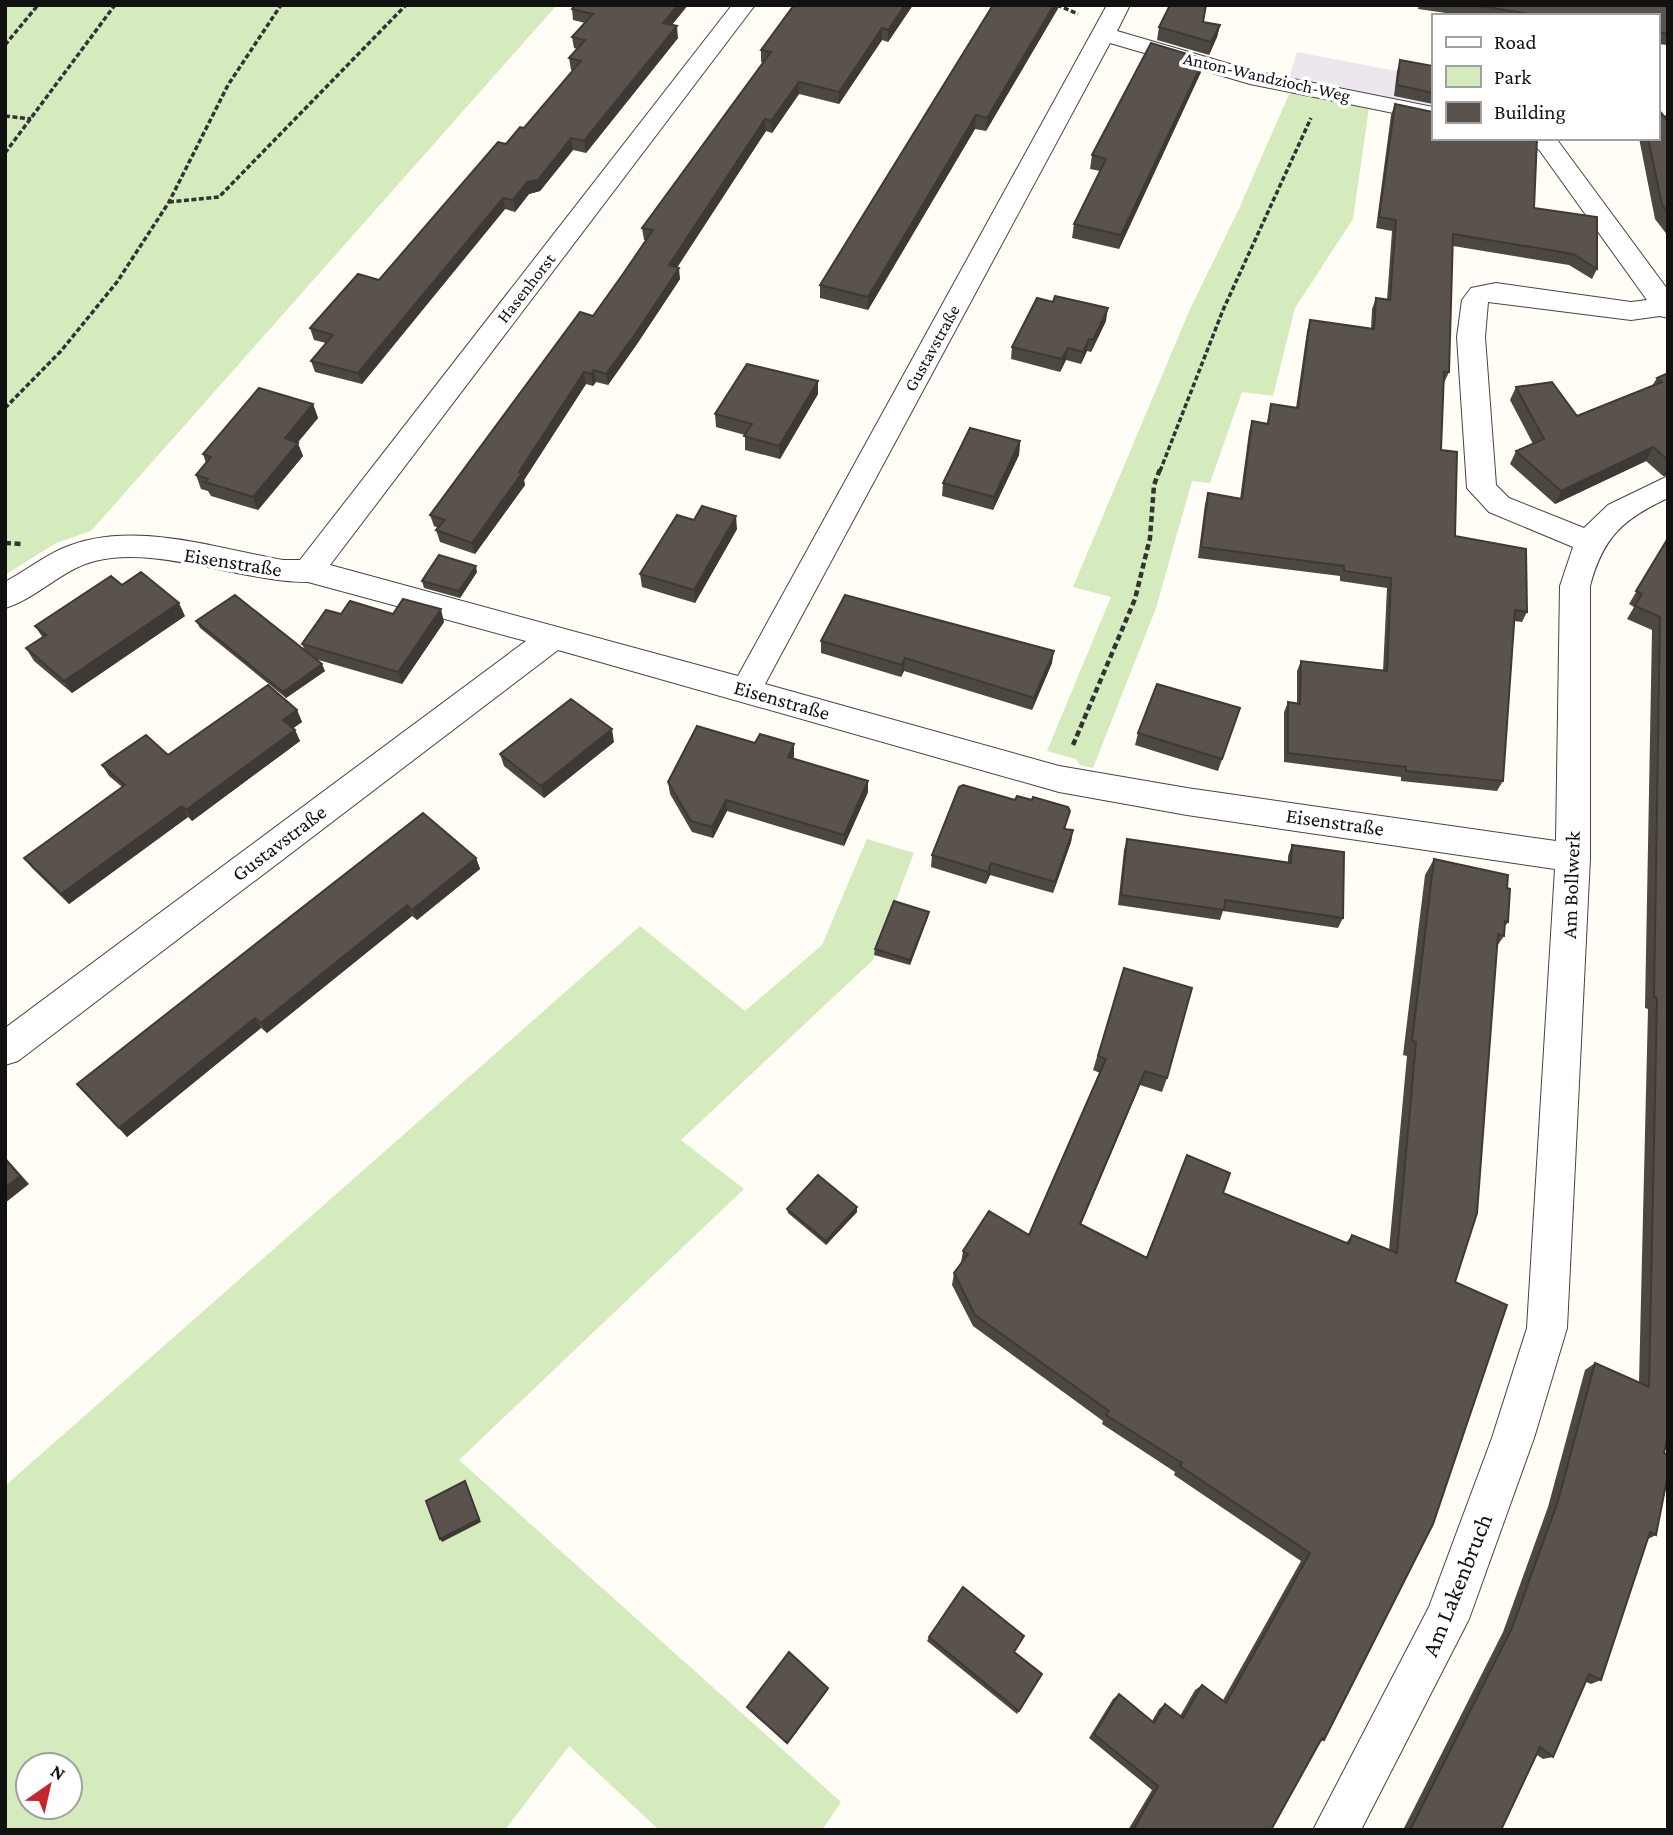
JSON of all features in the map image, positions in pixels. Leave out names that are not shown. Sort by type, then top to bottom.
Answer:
[{"type":"street","name":"Hasenhorst","points":[[308,571],[744,5]]},
{"type":"street","name":"Gustavstraße","points":[[746,690],[1119,5]]},
{"type":"street","name":"Anton-Wandzioch-Weg","points":[[1103,34],[1250,77],[1432,114]]},
{"type":"street","points":[[1542,140],[1549,146],[1666,308]]},
{"type":"street","points":[[1589,542],[1499,505],[1482,488],[1471,337],[1475,300],[1480,295],[1496,292],[1631,311],[1666,308]]},
{"type":"street","name":"Am Bollwerk","points":[[1547,1328],[1573,858],[1575,586],[1580,560],[1589,542],[1607,519],[1668,486]]},
{"type":"street","name":"Eisenstraße","points":[[5,597],[47,569],[97,549],[155,548],[283,571],[308,571],[377,587],[1059,779],[1139,795],[1499,844],[1573,858]]},
{"type":"street","name":"Gustavstraße","points":[[5,1049],[554,637]]},
{"type":"street","name":"Am Lakenbruch","points":[[1336,1830],[1447,1619],[1513,1438],[1547,1328]]},
{"type":"path","points":[[5,46],[38,5]]},
{"type":"path","points":[[5,153],[115,5]]},
{"type":"path","points":[[5,408],[61,351],[117,282],[169,202],[228,85],[281,5]]},
{"type":"path","points":[[169,202],[219,197],[406,5]]},
{"type":"path","points":[[1059,779],[1135,599],[1150,538],[1154,485],[1223,310],[1323,92]]},
{"type":"path","points":[[5,116],[31,119]]},
{"type":"shaded area","points":[[1297,52],[1432,78],[1432,106],[1289,78]]},
{"type":"green space","points":[[5,5],[557,5],[91,531],[56,543],[5,575]]},
{"type":"green space","points":[[1290,92],[1369,108],[1353,219],[1295,308],[1273,396],[1242,392],[1210,483],[1192,481],[1156,608],[1093,768],[1080,765],[1076,759],[1047,751],[1111,597],[1073,587],[1190,309],[1238,211]]},
{"type":"green space","points":[[867,839],[914,853],[873,960],[681,1140],[744,1189],[459,1460],[841,1802],[822,1830],[659,1830],[569,1746],[505,1830],[5,1830],[5,1486],[640,926],[745,1011],[822,945]]},
{"type":"building","points":[[575,5],[678,5],[663,23],[677,26],[584,141],[571,138],[538,180],[527,182],[513,200],[503,198],[358,373],[311,361],[333,335],[310,328],[358,274],[379,280],[498,142],[506,144],[520,127],[524,128],[581,61],[569,58],[585,40],[572,37],[593,14],[572,9]]},
{"type":"building","points":[[794,5],[905,5],[888,30],[882,28],[839,92],[799,82],[771,121],[765,119],[669,265],[679,268],[636,333],[606,374],[594,370],[591,374],[584,372],[519,472],[522,473],[472,543],[436,530],[445,520],[430,515],[580,312],[593,316],[623,274],[653,230],[642,228],[771,52],[761,50]]},
{"type":"building","points":[[993,5],[1054,5],[987,118],[976,115],[868,297],[820,285]]},
{"type":"building","points":[[1170,5],[1206,5],[1203,22],[1220,25],[1211,42],[1159,27]]},
{"type":"building","points":[[1473,5],[1668,5],[1668,34],[1659,32],[1659,14],[1531,14]]},
{"type":"building","points":[[1151,43],[1204,59],[1121,235],[1074,224],[1106,159],[1092,155]]},
{"type":"building","points":[[1400,60],[1432,66],[1432,93],[1397,85]]},
{"type":"building","points":[[1395,104],[1432,112],[1432,140],[1537,140],[1534,208],[1597,217],[1597,269],[1573,254],[1453,234],[1449,372],[1444,372],[1441,450],[1457,452],[1455,536],[1526,549],[1527,612],[1515,610],[1503,781],[1406,771],[1406,767],[1288,753],[1288,702],[1300,704],[1301,661],[1387,671],[1391,578],[1344,571],[1344,566],[1201,547],[1208,493],[1242,499],[1252,421],[1268,424],[1271,404],[1298,408],[1310,320],[1374,329],[1376,298],[1390,300],[1396,220],[1379,217]]},
{"type":"building","points":[[1659,110],[1668,121],[1668,213],[1662,205],[1648,140],[1659,140]]},
{"type":"building","points":[[1055,296],[1108,308],[1093,340],[1089,339],[1083,352],[1068,348],[1062,359],[1012,347],[1037,298],[1053,302]]},
{"type":"building","points":[[747,364],[818,381],[779,446],[744,436],[752,424],[715,414]]},
{"type":"building","points":[[1668,373],[1668,460],[1653,447],[1561,491],[1516,451],[1544,439],[1516,387],[1552,382],[1577,416],[1662,382],[1657,378]]},
{"type":"building","points":[[259,388],[313,404],[285,438],[298,443],[253,497],[205,482],[208,479],[196,475],[211,457],[203,454]]},
{"type":"building","points":[[970,428],[1020,441],[994,497],[943,483]]},
{"type":"building","points":[[702,506],[736,516],[694,590],[640,574],[677,515],[694,520]]},
{"type":"building","points":[[1668,538],[1668,1435],[1664,1453],[1668,1455],[1668,1474],[1656,1535],[1650,1532],[1601,1680],[1589,1674],[1553,1757],[1540,1747],[1501,1830],[1410,1830],[1512,1628],[1558,1501],[1595,1363],[1649,1387],[1657,998],[1654,997],[1660,617],[1635,606],[1642,594],[1636,591]]},
{"type":"building","points":[[439,555],[476,566],[459,591],[422,581]]},
{"type":"building","points":[[141,572],[179,603],[64,681],[26,648],[46,635],[35,626],[111,576],[122,585]]},
{"type":"building","points":[[235,595],[322,664],[283,692],[196,621]]},
{"type":"building","points":[[845,595],[1054,651],[1034,698],[905,658],[902,665],[821,641]]},
{"type":"building","points":[[403,599],[441,609],[398,672],[302,644],[326,610],[341,614],[350,601],[393,614]]},
{"type":"building","points":[[1157,684],[1240,708],[1222,759],[1138,733]]},
{"type":"building","points":[[268,685],[297,710],[283,720],[295,730],[186,810],[182,806],[61,894],[24,858],[125,785],[102,765],[146,735],[168,755]]},
{"type":"building","points":[[571,699],[612,729],[541,786],[500,754]]},
{"type":"building","points":[[697,726],[755,743],[760,734],[794,744],[788,757],[868,781],[844,835],[726,800],[712,827],[691,821],[668,782]]},
{"type":"building","points":[[963,785],[1015,800],[1017,796],[1032,800],[1033,797],[1068,807],[1070,811],[1064,829],[1073,830],[1055,882],[991,863],[988,872],[932,855],[959,787]]},
{"type":"building","points":[[423,813],[476,858],[412,910],[407,905],[261,1023],[255,1018],[119,1128],[77,1084]]},
{"type":"building","points":[[1127,839],[1291,863],[1292,845],[1344,852],[1343,918],[1225,900],[1224,910],[1121,895]]},
{"type":"building","points":[[1434,859],[1508,875],[1508,922],[1505,921],[1504,936],[1498,934],[1477,1213],[1455,1282],[1507,1305],[1433,1524],[1324,1740],[1322,1738],[1271,1830],[1133,1830],[1158,1786],[1094,1734],[1119,1694],[1154,1723],[1165,1704],[1183,1718],[1202,1685],[1226,1703],[1310,1553],[1180,1466],[1182,1463],[1106,1415],[1109,1411],[975,1315],[954,1273],[968,1254],[963,1251],[989,1211],[1029,1235],[1106,1059],[1098,1056],[1124,968],[1192,988],[1167,1078],[1145,1071],[1080,1224],[1147,1258],[1187,1155],[1230,1173],[1223,1193],[1349,1244],[1352,1235],[1397,1253],[1416,1042],[1412,1041]]},
{"type":"building","points":[[894,901],[929,912],[910,960],[875,949]]},
{"type":"building","points":[[5,1159],[20,1176],[5,1188]]},
{"type":"building","points":[[818,1175],[857,1207],[826,1241],[787,1209]]},
{"type":"building","points":[[465,1481],[479,1519],[440,1539],[426,1501]]},
{"type":"building","points":[[963,1587],[1024,1636],[1014,1652],[1042,1674],[1019,1711],[929,1637]]},
{"type":"building","points":[[789,1652],[828,1688],[787,1743],[747,1707]]}]
